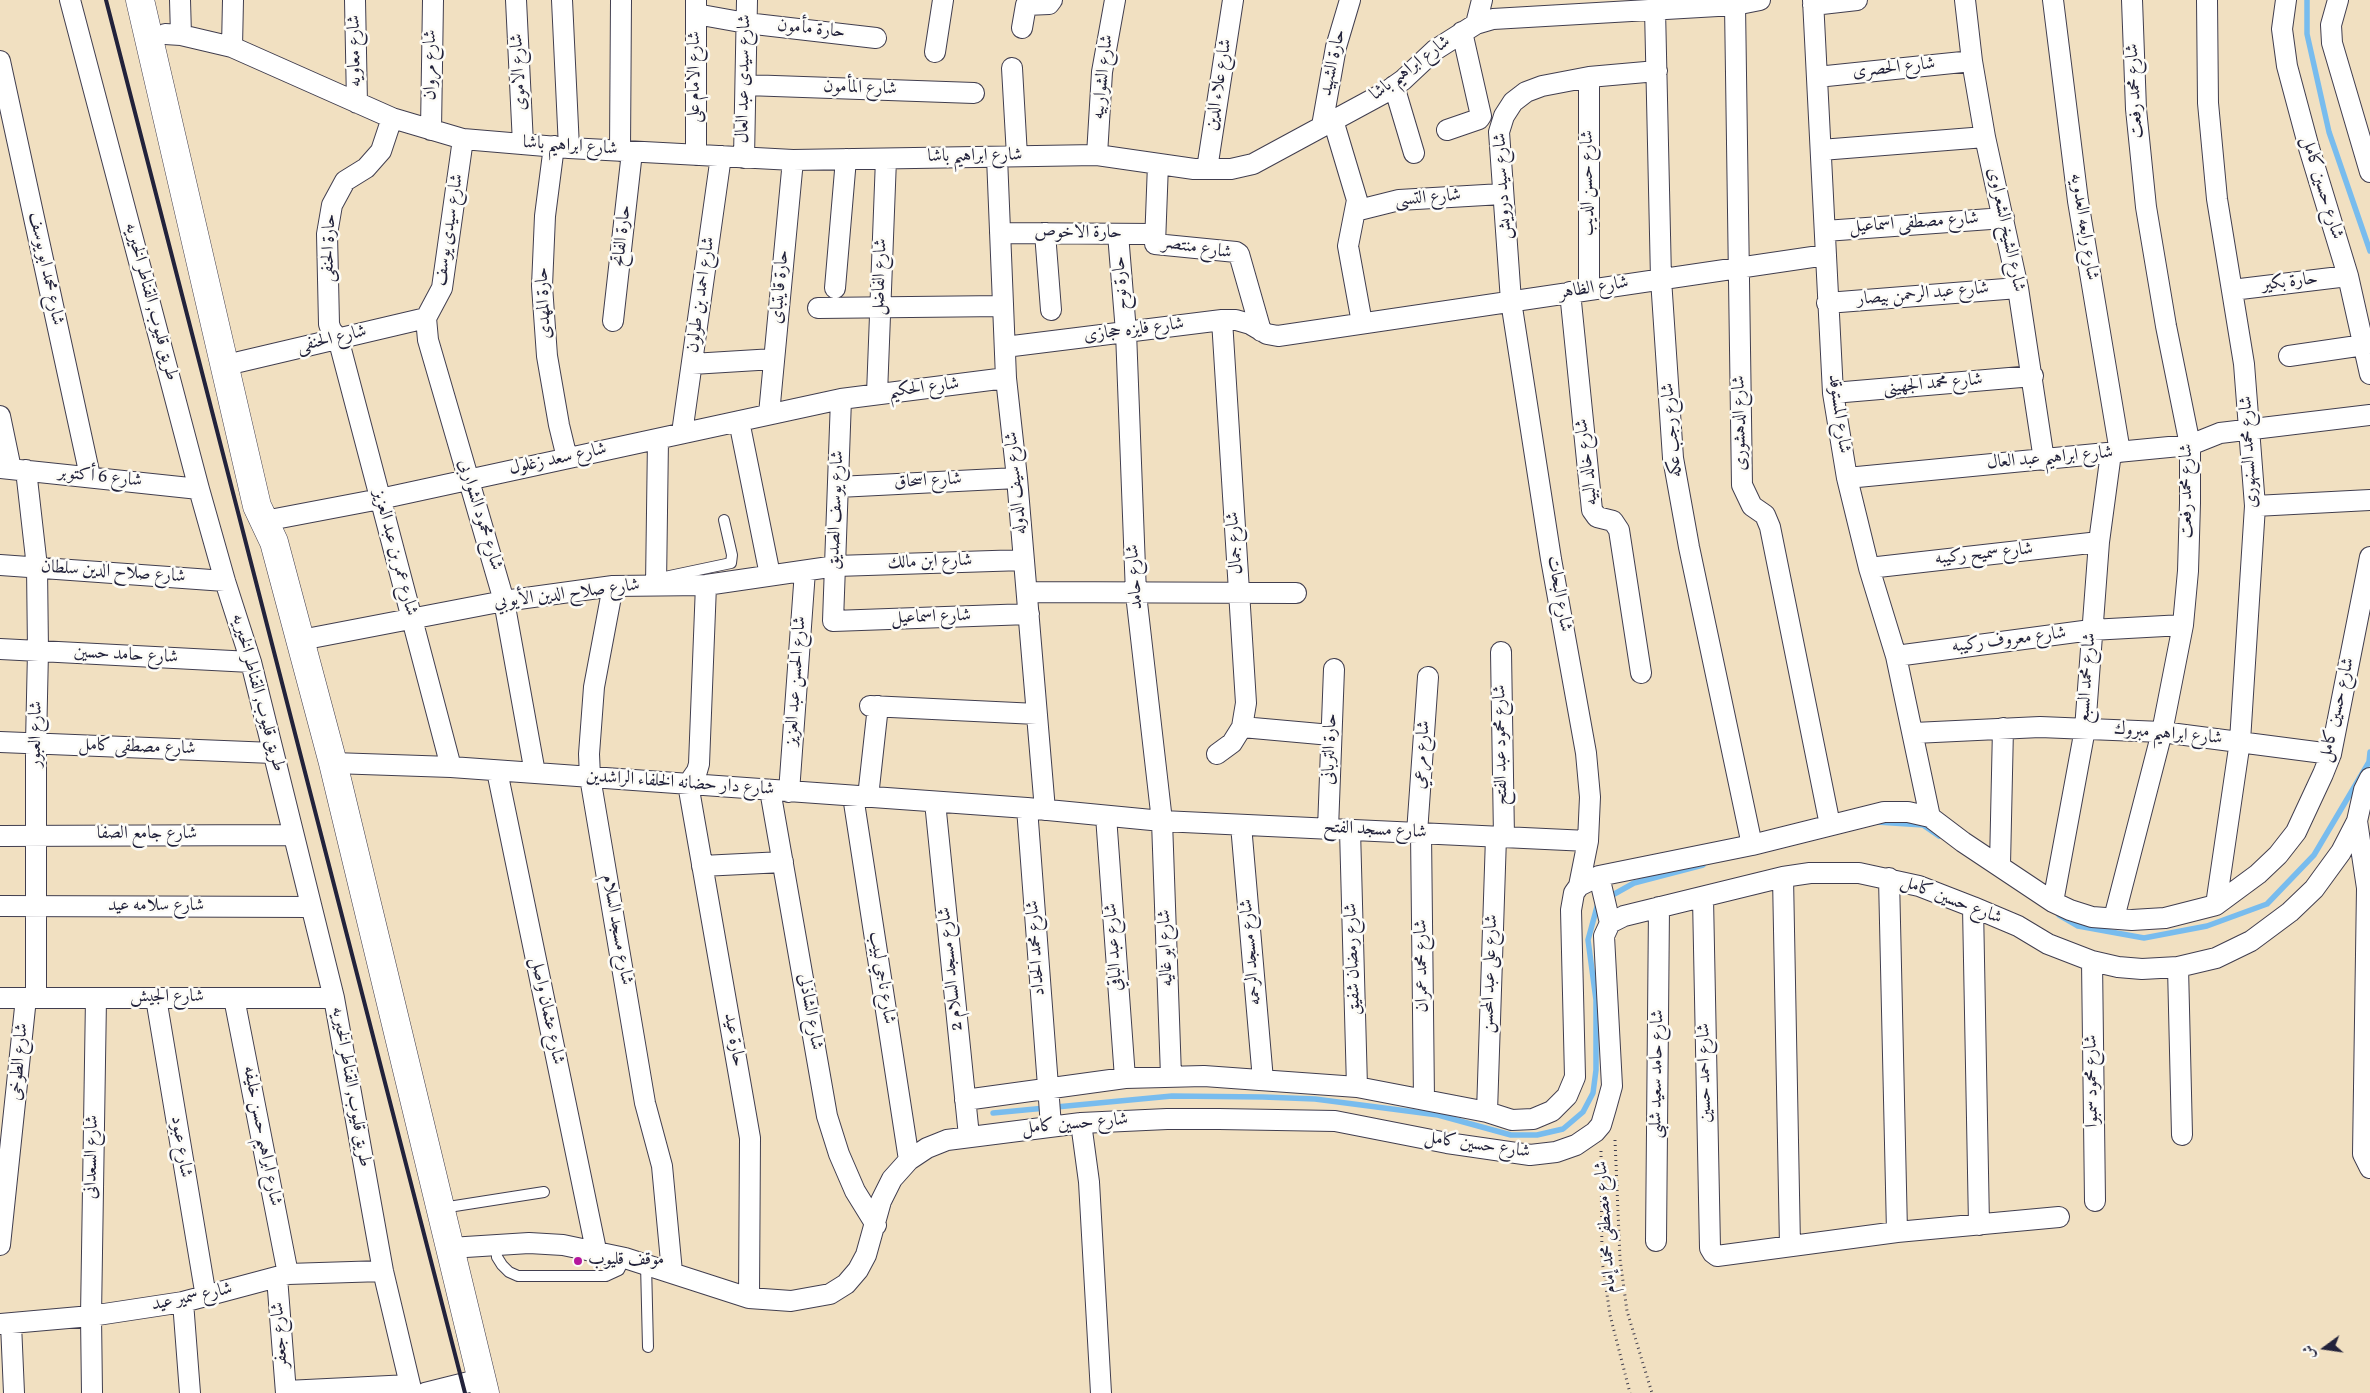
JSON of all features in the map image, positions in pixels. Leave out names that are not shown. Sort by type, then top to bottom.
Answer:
[{"type":"main road","points":[[140,0],[257,506],[274,530]]},
{"type":"main road","points":[[157,0],[173,34],[274,530],[333,762],[483,1386]]},
{"type":"street","name":"طريق قليوب, القناطر الخيريه","points":[[70,0],[199,488],[225,581],[252,662],[334,998],[383,1271],[415,1390]]},
{"type":"street","points":[[173,34],[180,0]]},
{"type":"street","points":[[232,47],[233,0]]},
{"type":"street","name":"شارع معاويه","points":[[355,0],[357,103]]},
{"type":"street","name":"شارع مروان","points":[[431,130],[432,0]]},
{"type":"street","name":"شارع الاموى","points":[[516,0],[523,144]]},
{"type":"street","name":"حارة المهدى","points":[[562,0],[561,147],[544,216],[543,295],[548,364],[567,458]]},
{"type":"street","name":"حارة الفاتح","points":[[613,321],[626,151],[621,0]]},
{"type":"street","name":"شارع سيدى عبد العال","points":[[744,158],[747,0]]},
{"type":"street","points":[[935,52],[943,0]]},
{"type":"street","points":[[1022,28],[1026,5],[1049,4],[1052,0]]},
{"type":"street","name":"شارع علاء الدين","points":[[1207,169],[1233,0]]},
{"type":"street","name":"حارة الشهيد","points":[[1328,123],[1336,47],[1350,0]]},
{"type":"street","points":[[1446,130],[1478,119],[1481,116],[1469,28],[1482,0]]},
{"type":"street","name":"شارع ابراهيم باشا","points":[[173,34],[232,47],[392,118],[463,138],[561,147],[793,160],[1096,155],[1194,170],[1243,168],[1253,164],[1394,86],[1435,50],[1469,28],[1493,19],[1564,8],[1655,9],[1684,4],[1735,5],[1760,0]]},
{"type":"street","points":[[1813,2],[1857,0]]},
{"type":"street","name":"شارع الشيخ الشعراوى","points":[[1965,0],[1972,61],[1985,137],[2018,288],[2033,376],[2044,460]]},
{"type":"street","name":"شارع رابعه العدويه","points":[[2053,0],[2078,201],[2115,453]]},
{"type":"street","name":"شارع محمد رفعت","points":[[2114,918],[2162,732],[2183,625],[2188,571],[2190,445],[2166,326],[2146,207],[2136,109],[2132,0]]},
{"type":"street","name":"شارع محمد السنهورى","points":[[2207,0],[2208,104],[2217,199],[2244,364],[2255,506],[2240,741],[2216,905]]},
{"type":"street","points":[[2279,0],[2282,29]]},
{"type":"street","name":"شارع حسين كامل","points":[[2286,0],[2282,29],[2287,66],[2308,148],[2348,276],[2370,374]]},
{"type":"street","points":[[2338,0],[2331,25],[2332,43],[2370,172]]},
{"type":"street","name":"شارع الشواربيه","points":[[1096,155],[1102,72],[1113,1]]},
{"type":"street","name":"شارع المستوقد","points":[[1813,2],[1833,393],[1848,478],[1869,568],[1896,656],[1914,733],[1930,817]]},
{"type":"street","name":"شارع الدهشورى","points":[[1735,5],[1742,485],[1752,506],[1765,515],[1770,527],[1830,825]]},
{"type":"street","name":"حارة مأمون","points":[[696,7],[746,23],[876,38]]},
{"type":"street","name":"شارع الامام على","points":[[696,7],[696,155]]},
{"type":"street","name":"شارع رجب عكه","points":[[1655,9],[1661,279],[1673,458],[1689,547],[1752,845]]},
{"type":"street","name":"شارع محمد ابو يوسف","points":[[0,61],[90,476]]},
{"type":"street","name":"شارع الحصرى","points":[[1817,77],[1972,61]]},
{"type":"street","points":[[1012,68],[1017,156]]},
{"type":"street","name":"شارع سيد درويش","points":[[1511,301],[1499,132],[1504,116],[1513,102],[1526,92],[1542,86],[1589,76],[1657,71]]},
{"type":"street","name":"شارع حسن الديب","points":[[1580,291],[1589,76]]},
{"type":"street","name":"شارع المأمون","points":[[746,85],[974,93]]},
{"type":"street","points":[[1394,86],[1414,153]]},
{"type":"street","name":"حارة الحنفى","points":[[338,338],[331,330],[329,324],[327,234],[329,216],[338,192],[345,181],[366,168],[381,151],[392,118]]},
{"type":"street","points":[[1328,123],[1357,197],[1348,246],[1362,323]]},
{"type":"street","points":[[1821,150],[1985,137]]},
{"type":"street","name":"شارع سيدى يوسف","points":[[426,318],[442,288],[463,138]]},
{"type":"street","name":"شارع احمد بن طولون","points":[[682,433],[721,156]]},
{"type":"street","name":"شارع سيف الدوله","points":[[997,156],[1006,378],[1017,478],[1037,714],[1036,809]]},
{"type":"street","points":[[835,288],[846,159]]},
{"type":"street","name":"شارع الفاضل","points":[[876,394],[886,159]]},
{"type":"street","name":"حارة قايتباى","points":[[769,414],[793,160]]},
{"type":"street","name":"شارع منتصر","points":[[1158,164],[1154,242],[1157,245],[1237,253],[1262,331]]},
{"type":"street","name":"شارع التسى","points":[[1355,211],[1399,200],[1502,194]]},
{"type":"street","name":"شارع مصطفى اسماعيل","points":[[1825,231],[2004,218]]},
{"type":"street","name":"حارة الاخوص","points":[[1000,233],[1155,234]]},
{"type":"street","points":[[1045,233],[1050,310]]},
{"type":"street","name":"حارة نوح","points":[[1118,234],[1126,332]]},
{"type":"street","name":"شارع الظاهر","points":[[1262,331],[1278,336],[1826,254]]},
{"type":"street","name":"حارة بكير","points":[[2232,290],[2348,276]]},
{"type":"street","name":"شارع عبد الرحمن بيصار","points":[[1827,303],[2018,288]]},
{"type":"street","name":"شارع خالد البيه","points":[[1580,291],[1592,510],[1597,517],[1612,521],[1620,530],[1641,673]]},
{"type":"street","name":"شارع البحات","points":[[1511,301],[1551,559],[1586,753],[1590,797],[1588,841],[1579,886]]},
{"type":"street","points":[[818,308],[1003,306]]},
{"type":"street","name":"شارع الحنفى","points":[[239,362],[426,318]]},
{"type":"street","name":"شارع محمود الشواربى","points":[[426,318],[428,340],[504,600],[534,773]]},
{"type":"street","name":"شارع فايزه حجازى","points":[[1005,347],[1222,320],[1236,320],[1250,324],[1262,331]]},
{"type":"street","name":"شارع جمال","points":[[1217,754],[1232,743],[1242,727],[1246,703],[1222,320]]},
{"type":"street","name":"شارع حامد","points":[[1126,332],[1136,594],[1162,821]]},
{"type":"street","name":"شارع عمر بن عبد العزيز","points":[[338,338],[450,767]]},
{"type":"street","points":[[2289,356],[2364,345]]},
{"type":"street","points":[[692,364],[774,359]]},
{"type":"street","name":"شارع محمد الجهينى","points":[[1833,393],[2033,376]]},
{"type":"street","name":"شارع الحكيم","points":[[841,399],[1006,378]]},
{"type":"street","name":"شارع سعد زغلول","points":[[274,530],[380,499],[841,399]]},
{"type":"street","name":"شارع يوسف الصديق","points":[[833,621],[841,399]]},
{"type":"street","name":"شارع ابراهيم عبد العال","points":[[1848,478],[2190,445],[2220,433],[2370,415]]},
{"type":"street","name":"شارع العبور","points":[[0,416],[37,567],[38,651],[35,836],[37,906],[31,998]]},
{"type":"street","points":[[739,421],[770,575]]},
{"type":"street","points":[[656,582],[658,438]]},
{"type":"street","name":"شارع محمد السبع","points":[[2053,902],[2085,729],[2099,542],[2115,453]]},
{"type":"street","name":"شارع 6 أكتوبر","points":[[12,469],[199,488]]},
{"type":"street","name":"شارع اسحاق","points":[[838,487],[1017,478]]},
{"type":"street","points":[[2255,506],[2370,500]]},
{"type":"street","name":"شارع سميح ركيبه","points":[[1869,568],[2099,542]]},
{"type":"street","name":"شارع حسين كامل","points":[[965,1100],[1047,1087],[1125,1078],[1172,1076],[1357,1087],[1487,1112],[1512,1120],[1533,1119],[1552,1111],[1567,1096],[1575,1077],[1571,910],[1574,893],[1579,886],[1599,876],[1752,845],[1884,812],[1908,812],[1930,817],[1963,842],[2053,902],[2092,917],[2165,918],[2216,905],[2258,874],[2296,832],[2331,754],[2370,557]]},
{"type":"street","name":"شارع ابن مالك","points":[[836,566],[1024,560]]},
{"type":"street","name":"شارع صلاح الدين سلطان","points":[[0,565],[225,581]]},
{"type":"street","name":"شارع صلاح الدين الأيوبي","points":[[301,640],[504,600],[656,582],[706,584],[836,566]]},
{"type":"street","name":"شارع الحسن عبد العزيز","points":[[780,791],[804,571]]},
{"type":"street","points":[[688,784],[697,771],[699,764],[706,584]]},
{"type":"street","name":"شارع مسجد السلام","points":[[613,586],[594,686],[589,754],[590,777],[646,1103],[662,1166],[672,1272]]},
{"type":"street","points":[[1027,592],[1136,594],[1296,593]]},
{"type":"street","name":"شارع اسماعيل","points":[[833,621],[1029,614]]},
{"type":"street","name":"شارع معروف ركيبه","points":[[1896,656],[2091,630],[2183,625]]},
{"type":"street","name":"شارع حامد حسين","points":[[0,649],[252,662]]},
{"type":"street","name":"شارع محمود عبد الفتح","points":[[1500,837],[1501,652]]},
{"type":"street","name":"حارة التربانى","points":[[1328,829],[1334,669]]},
{"type":"street","name":"شارع مرعي","points":[[1419,833],[1428,677]]},
{"type":"street","name":"شارع ناجي لبيب","points":[[909,1160],[860,796],[874,706],[1037,714]]},
{"type":"street","points":[[1242,727],[1332,735]]},
{"type":"street","points":[[2000,865],[2003,728]]},
{"type":"street","name":"شارع ابراهيم مبروك","points":[[1914,733],[2003,728],[2162,732],[2331,754]]},
{"type":"street","name":"شارع مصطفى كامل","points":[[0,742],[274,753]]},
{"type":"street","name":"شارع دار حضانه الخلفاء الراشدين","points":[[333,762],[450,767],[1036,809],[1106,816]]},
{"type":"street","name":"شارع عثمان واصل","points":[[497,771],[596,1250]]},
{"type":"street","name":"شارع حسين كامل","points":[[1610,923],[1624,916],[1783,877],[1836,872],[1889,878],[1919,886],[2018,926],[2048,944],[2092,961],[2118,967],[2142,969],[2178,967],[2216,958],[2251,941],[2290,912],[2314,889],[2341,852],[2357,822],[2364,790],[2370,778]]},
{"type":"street","name":"حارة عيد","points":[[688,784],[750,1138],[749,1298]]},
{"type":"street","name":"شارع الشاذلى","points":[[780,791],[783,862],[827,1116],[842,1161],[855,1191],[876,1225]]},
{"type":"street","name":"شارع مسجد السلام 2","points":[[935,802],[969,1136]]},
{"type":"street","name":"شارع محمد الحداد","points":[[1036,809],[1047,1087],[1051,1126]]},
{"type":"street","name":"شارع مسجد الفتح","points":[[1106,816],[1162,821],[1588,841]]},
{"type":"street","name":"شارع عبد الباقي","points":[[1106,816],[1125,1078]]},
{"type":"street","name":"شارع ابو غاليه","points":[[1162,821],[1172,1076]]},
{"type":"street","points":[[2357,822],[2367,888],[2366,1094],[2363,1154],[2370,1168]]},
{"type":"street","name":"شارع مسجد الرحمه","points":[[1241,825],[1263,1080]]},
{"type":"street","name":"شارع رمضان شفيق","points":[[1350,830],[1357,1087]]},
{"type":"street","name":"شارع محمد عمران","points":[[1419,833],[1424,1099]]},
{"type":"street","name":"شارع جامع الصفا","points":[[0,836],[294,835]]},
{"type":"street","name":"شارع على عبد المحسن","points":[[1487,1112],[1500,837]]},
{"type":"street","points":[[702,866],[783,862]]},
{"type":"street","points":[[1599,876],[1610,923],[1604,936],[1612,1086],[1608,1129]]},
{"type":"street","points":[[1783,877],[1790,1246],[1897,1232],[2059,1217]]},
{"type":"street","points":[[1889,878],[1897,1232]]},
{"type":"street","name":"شارع احمد حسين","points":[[1703,898],[1710,1248],[1717,1256],[1790,1246]]},
{"type":"street","name":"شارع سلامه عيد","points":[[0,906],[311,907]]},
{"type":"street","name":"شارع حامد سعيد شلبى","points":[[1656,1241],[1659,907]]},
{"type":"street","points":[[1973,907],[1979,1225]]},
{"type":"street","name":"شارع محمود سمبوا","points":[[2092,961],[2095,1201]]},
{"type":"street","points":[[2178,967],[2182,1135]]},
{"type":"street","name":"شارع الجيش","points":[[0,998],[334,998]]},
{"type":"street","name":"شارع الطوخى","points":[[0,1245],[5,1155],[31,998]]},
{"type":"street","name":"شارع السعدانى","points":[[92,1393],[91,1316],[96,998]]},
{"type":"street","name":"شارع عبود","points":[[156,998],[206,1297]]},
{"type":"street","name":"شارع ابراهيم حسن خليفه","points":[[234,998],[282,1276]]},
{"type":"street","name":"شارع حسين كامل","points":[[450,1248],[538,1243],[596,1250],[672,1272],[749,1298],[791,1301],[830,1294],[846,1284],[858,1270],[866,1255],[876,1225],[881,1200],[892,1179],[909,1160],[927,1148],[948,1140],[1082,1123],[1166,1119],[1335,1121],[1447,1143],[1530,1155],[1556,1152],[1576,1145],[1608,1129]]},
{"type":"street","points":[[1082,1123],[1089,1182],[1101,1393]]},
{"type":"street","name":"شارع سمير عيد","points":[[6,1324],[91,1316],[183,1302],[282,1276],[383,1271]]},
{"type":"street","name":"شارع جعفر","points":[[282,1276],[286,1392]]},
{"type":"street","points":[[183,1302],[190,1393]]},
{"type":"street","points":[[6,1324],[14,1393]]},
{"type":"street","points":[[286,1392],[415,1390],[483,1386]]},
{"type":"lane","points":[[656,582],[731,563],[732,555],[724,520]]},
{"type":"lane","points":[[440,1208],[544,1192]]},
{"type":"lane","points":[[496,1244],[497,1257],[502,1265],[518,1276],[606,1276],[619,1270],[626,1258]]},
{"type":"lane","points":[[646,1264],[648,1346]]},
{"type":"path","name":"شارع مصطفى محمد إمام","points":[[1608,1129],[1602,1260],[1610,1315],[1630,1393]]},
{"type":"path","name":"شارع مصطفى محمد إمام","points":[[1608,1129],[1620,1259],[1626,1302],[1652,1393]]},
{"type":"waterway","points":[[2307,0],[2307,34],[2329,132],[2370,251]]},
{"type":"waterway","points":[[2059,915],[2078,926],[2144,938],[2207,926],[2267,904],[2314,855],[2369,762],[2370,752]]},
{"type":"waterway","points":[[1877,822],[1923,825],[1939,836]]},
{"type":"waterway","points":[[1609,897],[1634,883],[1703,865]]},
{"type":"waterway","points":[[993,1113],[1172,1096],[1263,1097],[1315,1099],[1438,1115],[1511,1135],[1537,1135],[1563,1129],[1583,1112],[1593,1093],[1596,1070],[1596,1000],[1588,940],[1598,903]]},
{"type":"railway","points":[[106,0],[465,1393]]},
{"type":"place","name":"موقف قليوب","points":[[578,1261]]}]
